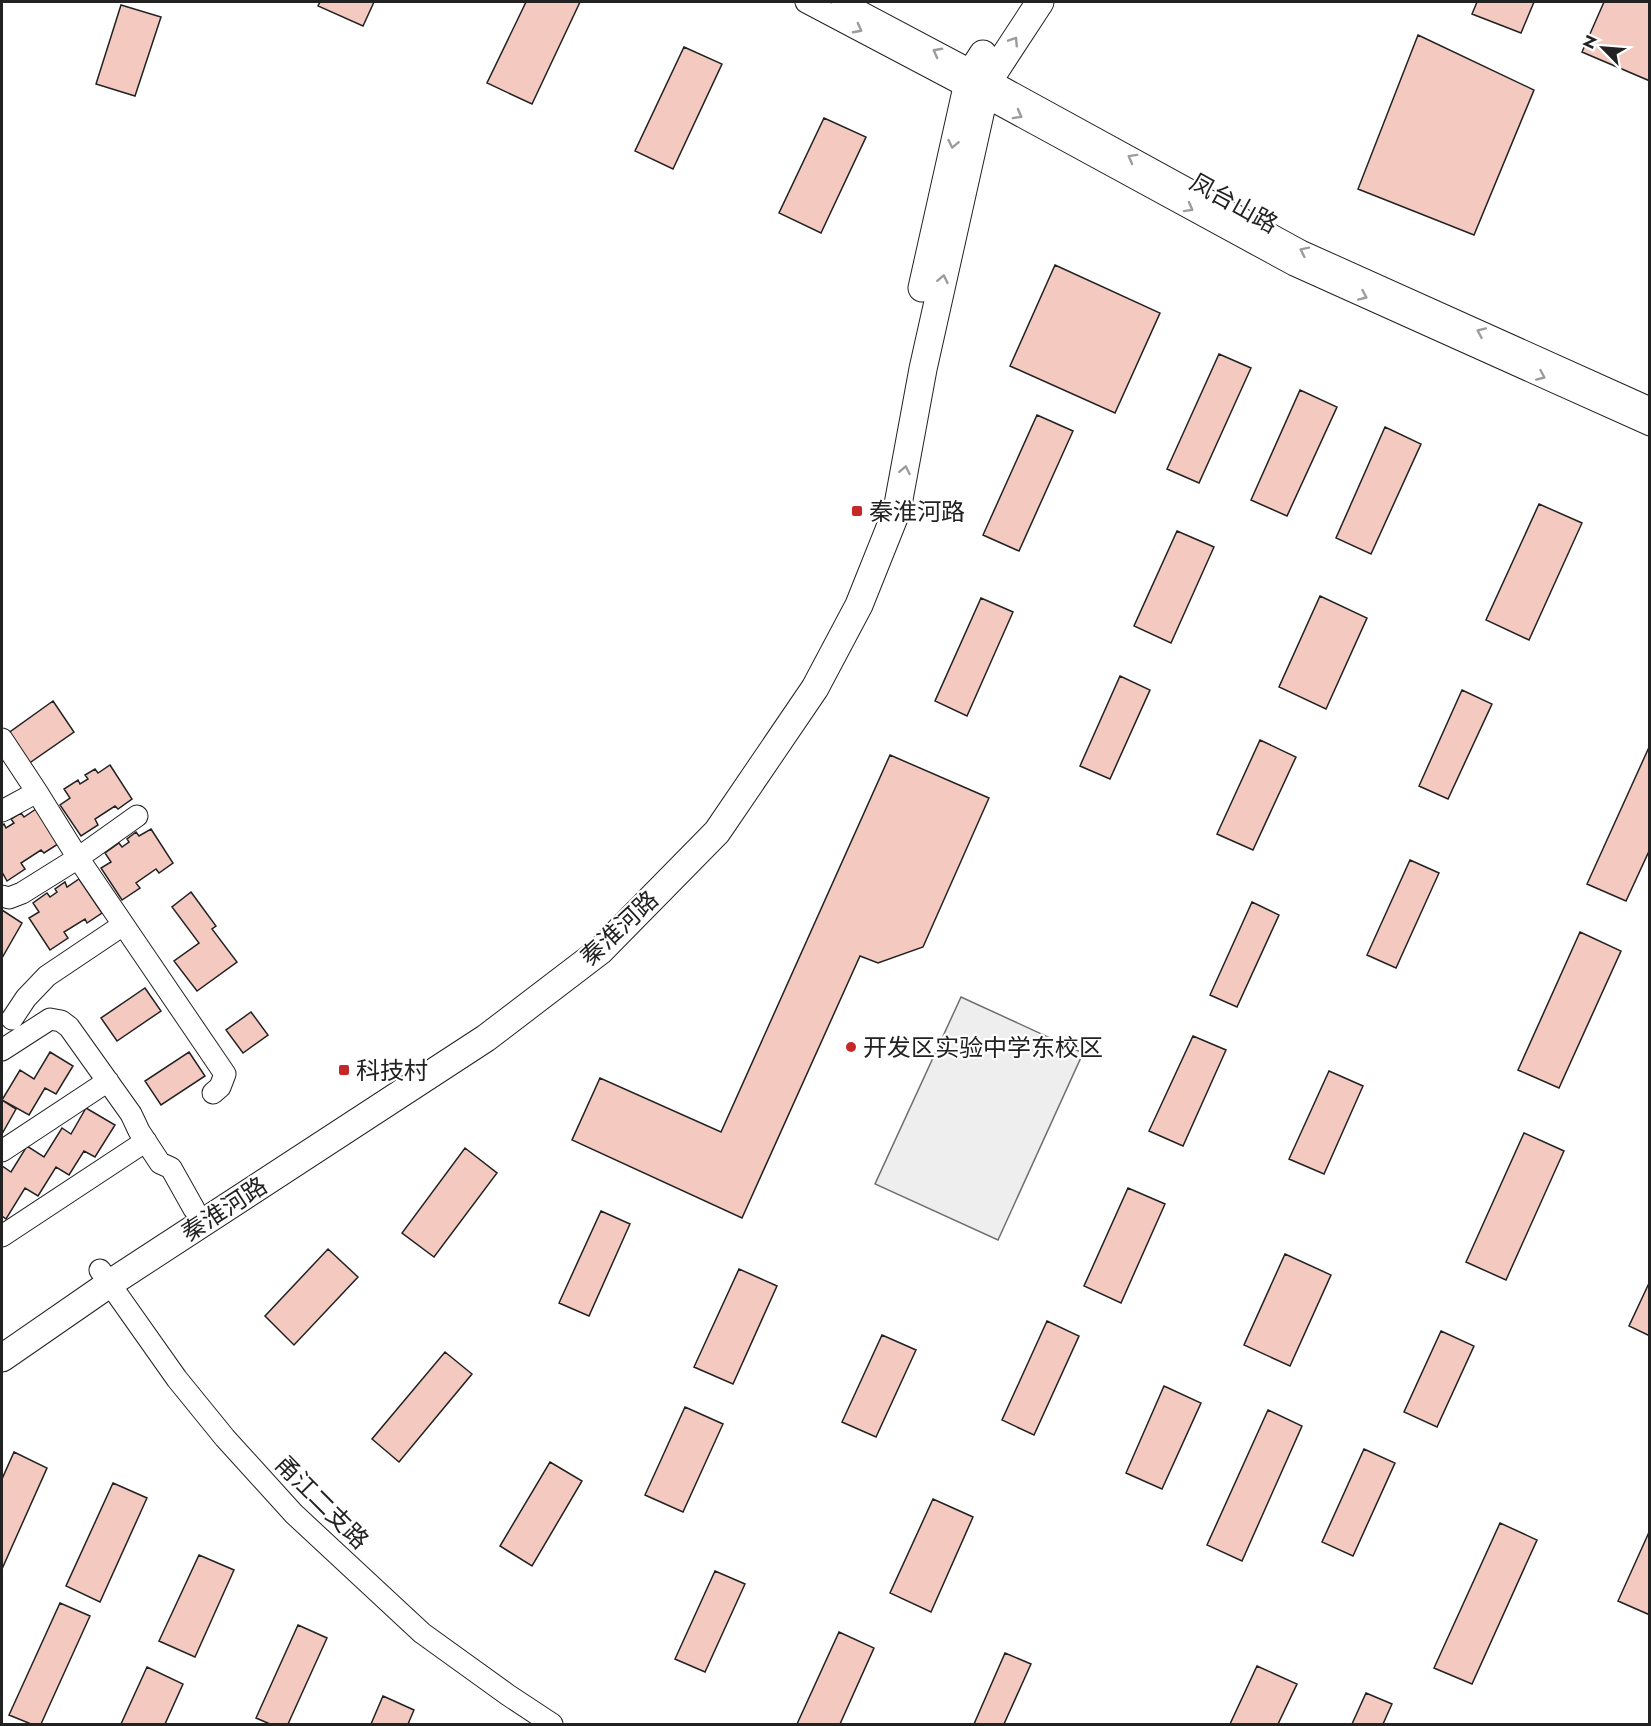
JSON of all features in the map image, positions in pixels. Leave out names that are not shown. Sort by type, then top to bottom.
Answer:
[{"type":"main road","name":"秦淮河路","points":[[2,1358],[194,1209],[479,1023],[591,938],[704,822],[799,681],[842,601],[879,511],[904,373],[978,83],[1017,2]]},
{"type":"main road","name":"秦淮河路","points":[[2,1337],[104,1277],[486,1038],[600,951],[717,832],[814,688],[859,605],[897,510],[978,83],[1040,2]]},
{"type":"street","name":"凤台山路","points":[[806,2],[978,83],[1301,251],[1650,408]]},
{"type":"street","name":"凤台山路","points":[[842,2],[1294,265],[1650,425]]},
{"type":"street","points":[[2,739],[78,858],[225,1074],[220,1087],[213,1093]]},
{"type":"street","points":[[2,811],[37,792]]},
{"type":"street","points":[[2,896],[9,898],[22,893],[78,858],[137,816]]},
{"type":"street","points":[[2,1050],[26,998],[47,976],[123,925]]},
{"type":"street","points":[[13,1022],[50,1019],[61,1021],[69,1027],[131,1114],[160,1163],[171,1168],[194,1209]]},
{"type":"street","points":[[2,1151],[108,1081]]},
{"type":"street","points":[[2,1236],[146,1141]]},
{"type":"street","name":"甬江二支路","points":[[104,1277],[203,1412],[294,1514],[422,1633],[552,1725]]},
{"type":"shaded area","points":[[961,997],[1083,1053],[998,1240],[875,1184]]},
{"type":"building","points":[[320,2],[374,2],[363,26],[318,6]]},
{"type":"building","points":[[526,2],[580,2],[532,104],[487,83]]},
{"type":"building","points":[[1477,2],[1534,2],[1521,33],[1472,14]]},
{"type":"building","points":[[1604,2],[1650,2],[1650,81],[1582,52]]},
{"type":"building","points":[[121,5],[161,17],[135,96],[96,84]]},
{"type":"building","points":[[1418,35],[1534,90],[1474,235],[1358,189]]},
{"type":"building","points":[[684,47],[722,64],[673,169],[635,151]]},
{"type":"building","points":[[824,118],[866,137],[821,233],[779,213]]},
{"type":"building","points":[[1055,265],[1160,313],[1115,413],[1010,366]]},
{"type":"building","points":[[1219,354],[1251,368],[1199,483],[1167,469]]},
{"type":"building","points":[[1300,390],[1337,407],[1287,516],[1251,500]]},
{"type":"building","points":[[1037,415],[1073,431],[1019,551],[983,535]]},
{"type":"building","points":[[1385,427],[1421,444],[1371,554],[1336,538]]},
{"type":"building","points":[[1539,504],[1582,523],[1529,640],[1486,620]]},
{"type":"building","points":[[1177,531],[1214,547],[1171,643],[1134,626]]},
{"type":"building","points":[[1320,596],[1367,618],[1326,709],[1279,687]]},
{"type":"building","points":[[981,598],[1013,612],[967,716],[935,701]]},
{"type":"building","points":[[1120,676],[1150,690],[1110,779],[1080,766]]},
{"type":"building","points":[[1462,690],[1492,704],[1448,799],[1419,786]]},
{"type":"building","points":[[53,701],[74,732],[28,764],[7,734]]},
{"type":"building","points":[[1260,740],[1296,757],[1253,850],[1217,834]]},
{"type":"building","points":[[1650,745],[1650,849],[1626,901],[1587,884]]},
{"type":"building","points":[[890,755],[989,798],[923,947],[878,963],[860,956],[742,1218],[572,1140],[600,1078],[721,1132]]},
{"type":"building","points":[[110,765],[132,799],[118,809],[115,806],[95,819],[98,825],[81,836],[60,805],[70,798],[64,789],[78,780],[80,784],[88,779],[85,775],[95,769],[98,773]]},
{"type":"building","points":[[36,809],[58,844],[44,853],[41,850],[21,863],[25,869],[7,881],[2,872],[2,826],[4,824],[6,828],[14,823],[11,819],[21,813],[24,817]]},
{"type":"building","points":[[151,829],[173,863],[159,873],[156,869],[136,883],[140,888],[122,900],[101,868],[111,862],[105,853],[119,843],[122,847],[129,842],[127,839],[136,832],[139,836]]},
{"type":"building","points":[[1410,860],[1439,873],[1396,968],[1367,955]]},
{"type":"building","points":[[79,879],[102,913],[87,923],[85,919],[64,932],[68,938],[50,950],[29,918],[39,912],[33,903],[47,893],[50,897],[57,892],[55,889],[65,882],[67,887]]},
{"type":"building","points":[[191,892],[216,926],[212,929],[237,962],[197,991],[174,961],[199,943],[172,907]]},
{"type":"building","points":[[1252,902],[1279,915],[1237,1007],[1210,995]]},
{"type":"building","points":[[2,910],[22,923],[2,958]]},
{"type":"building","points":[[1580,932],[1621,951],[1559,1088],[1518,1070]]},
{"type":"building","points":[[145,988],[161,1011],[117,1041],[101,1018]]},
{"type":"building","points":[[251,1012],[268,1035],[243,1053],[226,1030]]},
{"type":"building","points":[[1193,1036],[1226,1050],[1183,1146],[1149,1131]]},
{"type":"building","points":[[50,1052],[73,1066],[56,1094],[45,1088],[29,1115],[2,1100],[20,1070],[34,1079]]},
{"type":"building","points":[[189,1052],[205,1076],[161,1105],[145,1081]]},
{"type":"building","points":[[1329,1071],[1363,1086],[1324,1174],[1289,1159]]},
{"type":"building","points":[[2,1100],[16,1109],[2,1134]]},
{"type":"building","points":[[86,1108],[115,1125],[95,1157],[84,1151],[69,1175],[56,1167],[38,1196],[25,1188],[6,1219],[2,1216],[2,1166],[11,1172],[27,1146],[44,1157],[62,1128],[71,1134]]},
{"type":"building","points":[[1524,1133],[1564,1151],[1506,1280],[1466,1262]]},
{"type":"building","points":[[465,1148],[497,1173],[434,1257],[402,1233]]},
{"type":"building","points":[[1128,1188],[1165,1204],[1121,1303],[1084,1286]]},
{"type":"building","points":[[601,1211],[630,1224],[589,1316],[559,1303]]},
{"type":"building","points":[[328,1249],[358,1277],[294,1345],[265,1316]]},
{"type":"building","points":[[1285,1254],[1331,1275],[1290,1366],[1244,1345]]},
{"type":"building","points":[[739,1269],[777,1286],[733,1384],[694,1367]]},
{"type":"building","points":[[1650,1281],[1650,1336],[1629,1326]]},
{"type":"building","points":[[1047,1321],[1079,1336],[1034,1435],[1002,1420]]},
{"type":"building","points":[[1441,1331],[1474,1346],[1437,1427],[1404,1412]]},
{"type":"building","points":[[882,1335],[916,1350],[876,1437],[842,1422]]},
{"type":"building","points":[[445,1352],[472,1374],[399,1462],[372,1439]]},
{"type":"building","points":[[1164,1386],[1201,1403],[1162,1489],[1126,1473]]},
{"type":"building","points":[[685,1407],[723,1424],[683,1512],[645,1495]]},
{"type":"building","points":[[1268,1410],[1302,1426],[1242,1561],[1207,1545]]},
{"type":"building","points":[[1364,1449],[1395,1463],[1353,1556],[1322,1542]]},
{"type":"building","points":[[14,1452],[47,1468],[2,1569],[2,1479]]},
{"type":"building","points":[[550,1462],[582,1481],[532,1566],[500,1546]]},
{"type":"building","points":[[113,1483],[147,1498],[100,1602],[66,1586]]},
{"type":"building","points":[[933,1499],[973,1517],[931,1612],[890,1593]]},
{"type":"building","points":[[1500,1523],[1537,1540],[1472,1684],[1434,1668]]},
{"type":"building","points":[[1650,1530],[1650,1615],[1618,1601]]},
{"type":"building","points":[[199,1555],[234,1570],[195,1657],[159,1641]]},
{"type":"building","points":[[715,1571],[745,1584],[705,1672],[675,1659]]},
{"type":"building","points":[[60,1603],[90,1616],[41,1724],[31,1724],[9,1715]]},
{"type":"building","points":[[298,1625],[327,1638],[288,1724],[270,1724],[256,1718]]},
{"type":"building","points":[[839,1632],[874,1648],[840,1724],[797,1724]]},
{"type":"building","points":[[1005,1653],[1031,1664],[1004,1724],[974,1724]]},
{"type":"building","points":[[1257,1666],[1297,1684],[1278,1724],[1230,1724]]},
{"type":"building","points":[[147,1667],[183,1684],[165,1724],[121,1724]]},
{"type":"building","points":[[1366,1693],[1392,1704],[1383,1724],[1352,1724]]},
{"type":"building","points":[[383,1696],[414,1710],[408,1724],[371,1724]]},
{"type":"place","name":"秦淮河路","points":[[857,511]]},
{"type":"place","name":"开发区实验中学东校区","points":[[851,1047]]},
{"type":"place","name":"科技村","points":[[344,1070]]}]
